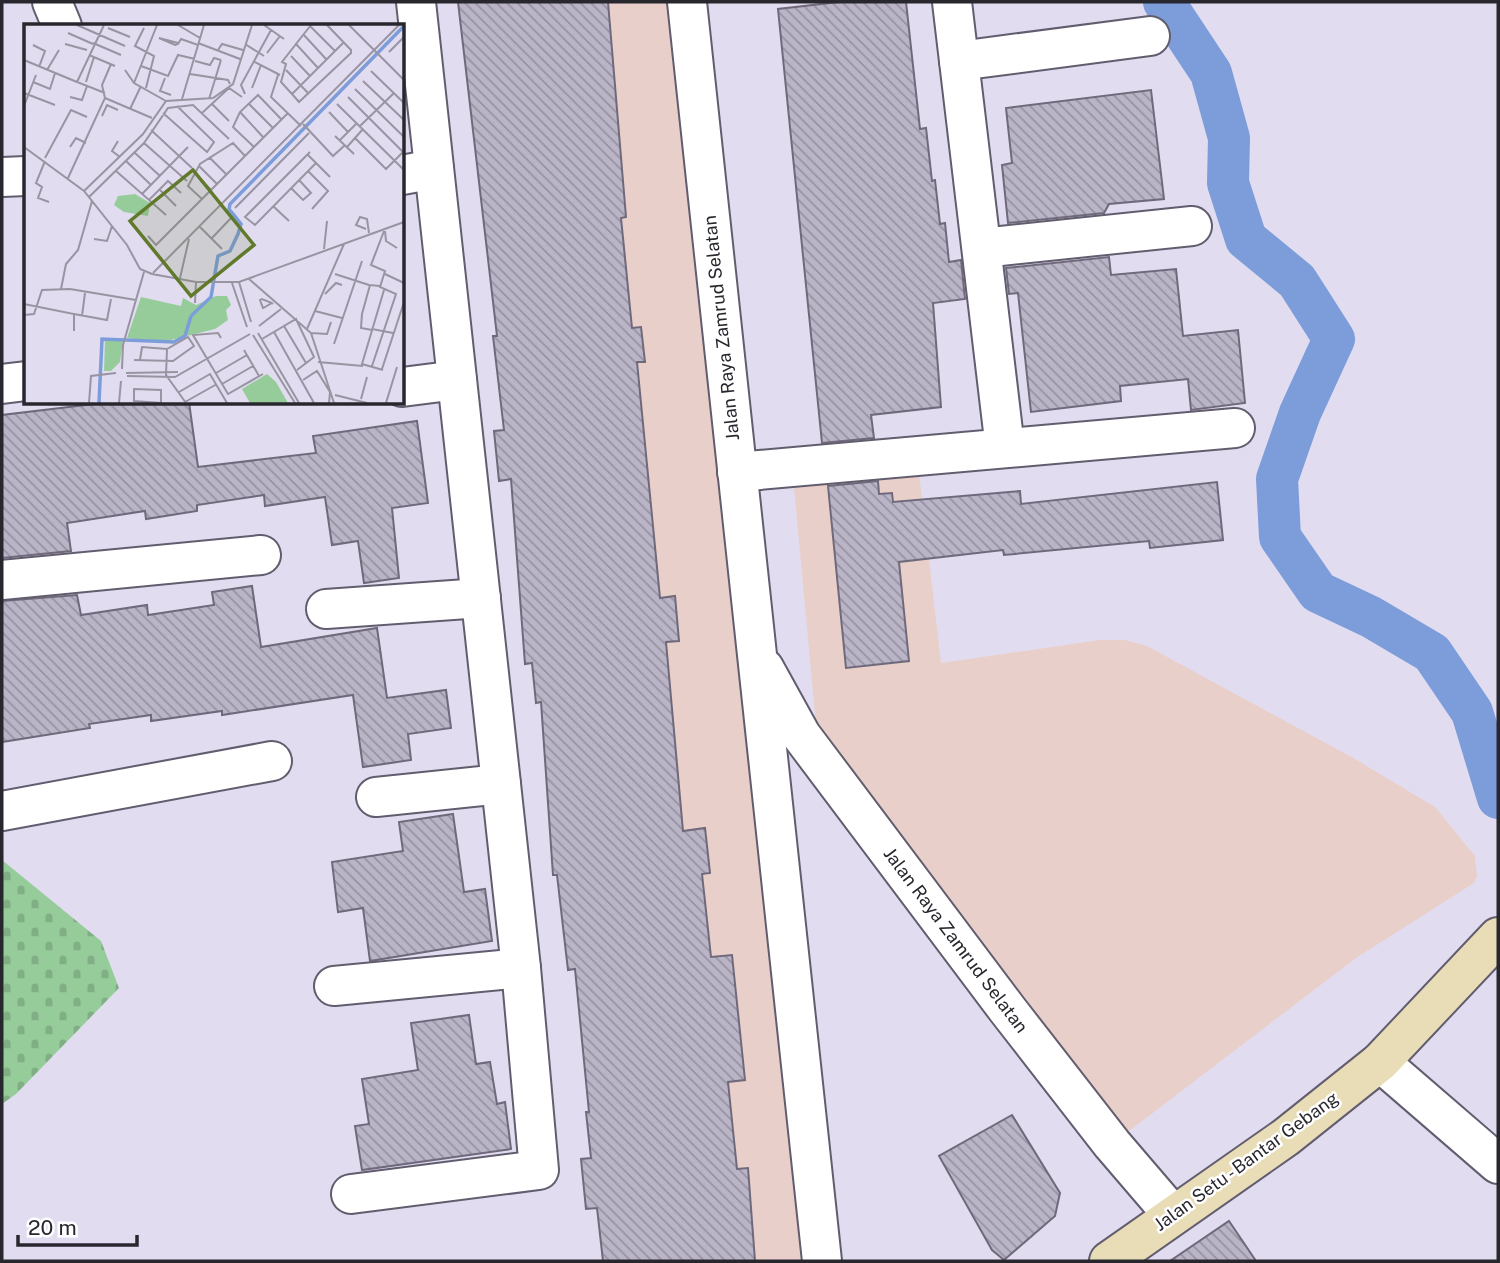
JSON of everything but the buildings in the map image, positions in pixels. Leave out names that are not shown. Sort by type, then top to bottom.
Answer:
[{"type":"main road","name":"Jalan Setu - Bantar Gebang","points":[[1108,1261],[1286,1137],[1380,1062],[1498,937]]},
{"type":"street","points":[[351,1194],[539,1170],[521,968],[457,380],[418,172],[416,2]]},
{"type":"street","name":"Jalan Raya Zamrud Selatan","points":[[687,2],[822,1261]]},
{"type":"street","points":[[952,2],[1005,448]]},
{"type":"street","points":[[959,61],[1150,36]]},
{"type":"street","points":[[2,177],[24,176]]},
{"type":"street","points":[[982,248],[1192,226]]},
{"type":"street","points":[[404,387],[457,380]]},
{"type":"street","points":[[2,384],[24,381]]},
{"type":"street","points":[[737,472],[1235,428]]},
{"type":"street","points":[[2,580],[261,555]]},
{"type":"street","points":[[326,610],[481,598]]},
{"type":"street","name":"Jalan Raya Zamrud Selatan","points":[[756,654],[801,735],[1015,1019],[1112,1144],[1172,1214]]},
{"type":"street","points":[[2,811],[272,761]]},
{"type":"street","points":[[376,797],[500,784]]},
{"type":"street","points":[[334,986],[521,968]]},
{"type":"street","points":[[1380,1062],[1498,1164]]},
{"type":"shaded area","points":[[537,2],[687,2],[822,1261],[684,1261]]},
{"type":"shaded area","points":[[917,456],[941,663],[1100,640],[1125,640],[1147,646],[1355,759],[1435,807],[1475,856],[1477,876],[1474,883],[1356,958],[1112,1144],[816,724],[792,467]]},
{"type":"green space","points":[[2,860],[101,941],[119,988],[16,1094],[2,1104]]},
{"type":"waterway","points":[[1164,2],[1211,73],[1229,138],[1228,183],[1246,239],[1297,281],[1334,339],[1300,413],[1277,479],[1280,537],[1318,592],[1371,617],[1432,653],[1472,712],[1498,798]]}]
